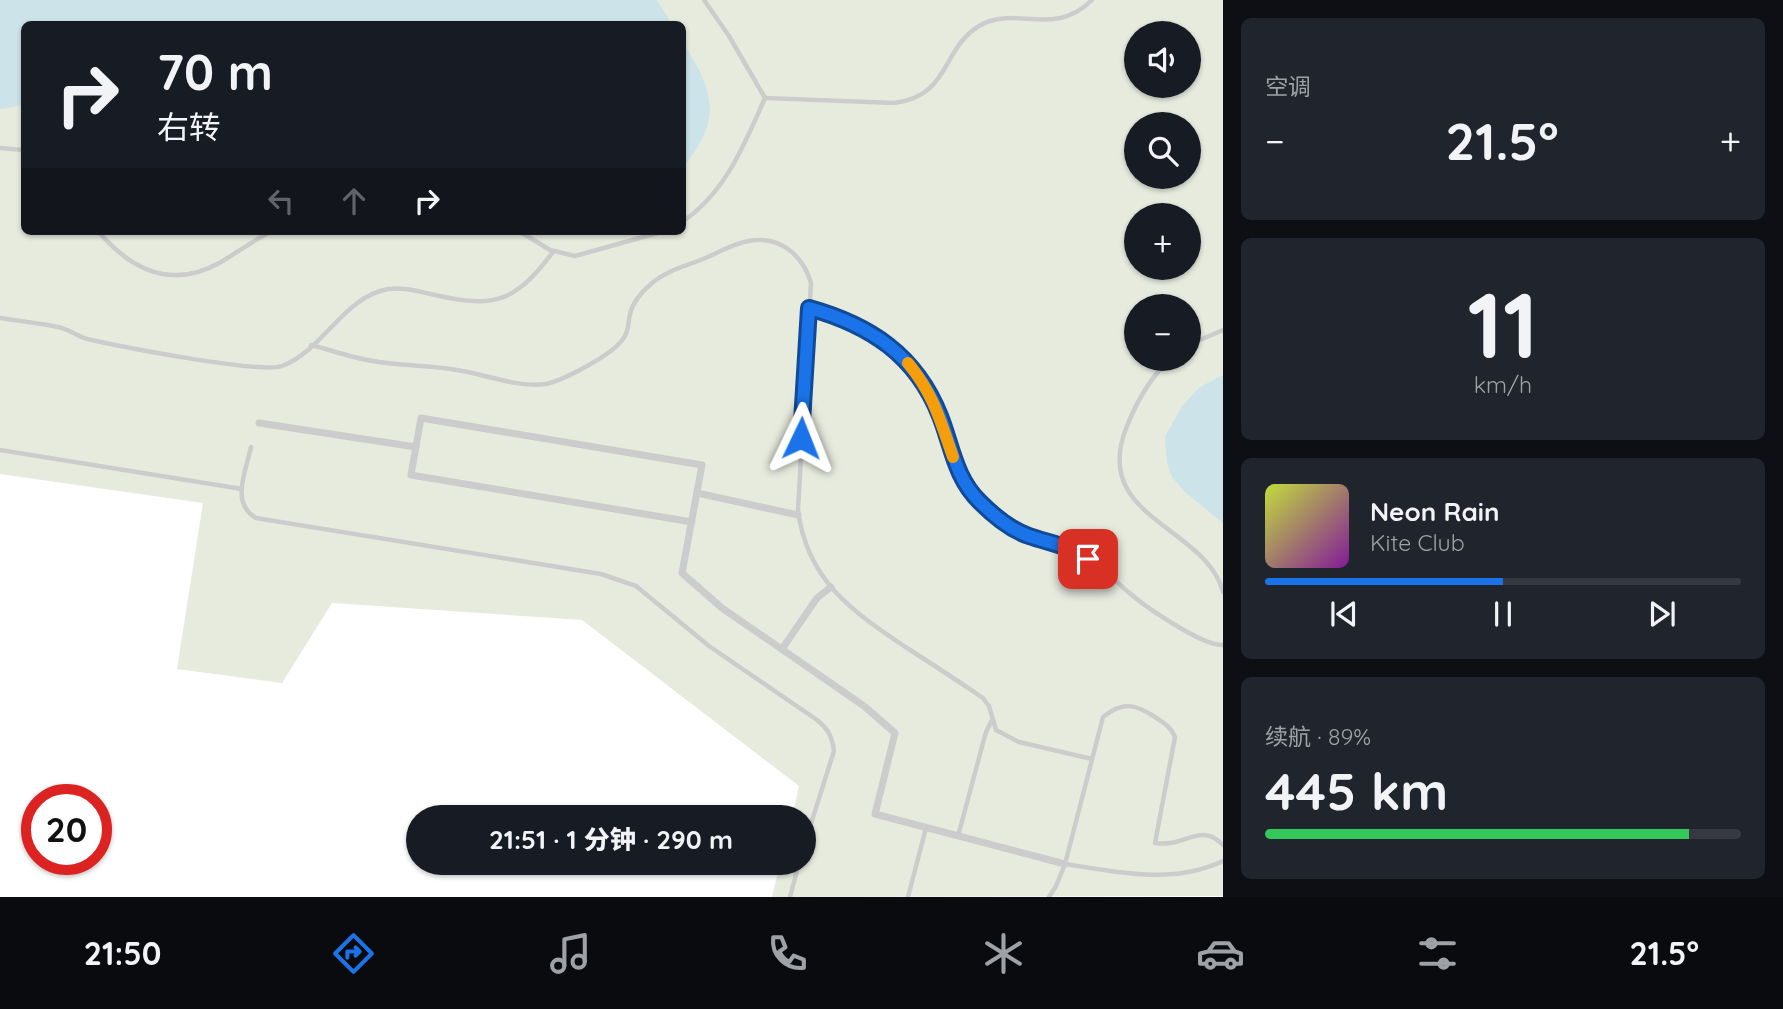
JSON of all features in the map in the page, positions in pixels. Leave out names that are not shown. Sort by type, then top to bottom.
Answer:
[{"type":"street","points":[[692,522],[411,475],[421,418],[702,465],[692,522],[682,573],[722,608],[864,706],[895,733],[875,814],[1065,864]]},
{"type":"street","points":[[259,423],[416,447]]},
{"type":"street","points":[[697,494],[798,515]]},
{"type":"street","points":[[782,649],[817,598],[831,587]]},
{"type":"lane","points":[[704,0],[765,98]]},
{"type":"lane","points":[[765,98],[894,103],[913,99],[935,84],[963,40],[979,26],[1003,19],[1056,20],[1074,14],[1091,0]]},
{"type":"lane","points":[[686,219],[710,199],[729,174],[765,98]]},
{"type":"lane","points":[[0,148],[21,150]]},
{"type":"lane","points":[[102,235],[135,265],[154,272],[175,275],[208,268],[265,235]]},
{"type":"lane","points":[[526,235],[553,251],[567,255],[583,255],[651,235]]},
{"type":"lane","points":[[311,345],[372,361],[456,370],[526,384],[546,384],[574,373],[623,340],[628,330],[631,311],[650,284],[667,273],[741,243],[770,241],[788,249],[800,259],[811,283],[798,515],[806,547],[831,587],[856,614],[983,698],[989,706],[996,730],[1019,742],[1092,759]]},
{"type":"lane","points":[[0,318],[62,328],[85,338],[203,359],[260,368],[279,367],[296,359],[363,299],[380,291],[405,288],[476,303],[507,297],[533,276],[553,251]]},
{"type":"lane","points":[[809,308],[838,316],[869,331],[910,365],[929,392],[941,417],[952,456],[963,480],[979,501],[1002,520],[1026,535],[1061,545],[1084,556],[1151,608],[1199,639],[1214,646],[1223,645]]},
{"type":"lane","points":[[1201,339],[1223,330]]},
{"type":"lane","points":[[1159,371],[1148,384],[1134,409],[1121,444],[1122,471],[1127,488],[1136,501],[1165,529],[1204,557],[1217,574],[1223,592]]},
{"type":"lane","points":[[251,446],[242,489],[242,503],[247,513],[256,518],[601,574],[636,586],[709,646],[827,729],[833,739],[834,751],[816,808]]},
{"type":"lane","points":[[0,450],[242,489]]},
{"type":"lane","points":[[1049,897],[1065,864],[1103,717],[1121,707],[1140,707],[1170,727],[1175,737],[1155,843],[1179,843],[1207,834],[1223,845]]},
{"type":"lane","points":[[958,836],[986,732],[992,720]]},
{"type":"lane","points":[[908,897],[926,827]]},
{"type":"lane","points":[[1065,864],[1158,876],[1188,872],[1223,861]]},
{"type":"lane","points":[[790,897],[796,875]]},
{"type":"shaded area","points":[[0,0],[1223,0],[1223,896],[772,897],[777,875],[816,875],[816,805],[795,805],[799,786],[582,620],[332,603],[282,683],[177,669],[203,503],[0,474]]},
{"type":"water","points":[[0,0],[657,0],[670,21],[21,21],[21,106],[0,109]]},
{"type":"water","points":[[686,47],[701,75],[710,104],[705,134],[686,163]]},
{"type":"water","points":[[1223,375],[1223,523],[1185,492],[1172,477],[1167,463],[1165,437],[1182,406],[1200,387]]},
{"type":"slow traffic","points":[[908,363],[929,392],[941,417],[953,457]]},
{"type":"route","points":[[801,438],[809,308],[838,316],[869,331],[893,348],[910,365],[929,392],[941,417],[952,456],[963,480],[979,501],[1026,535],[1061,545],[1088,559]]}]
